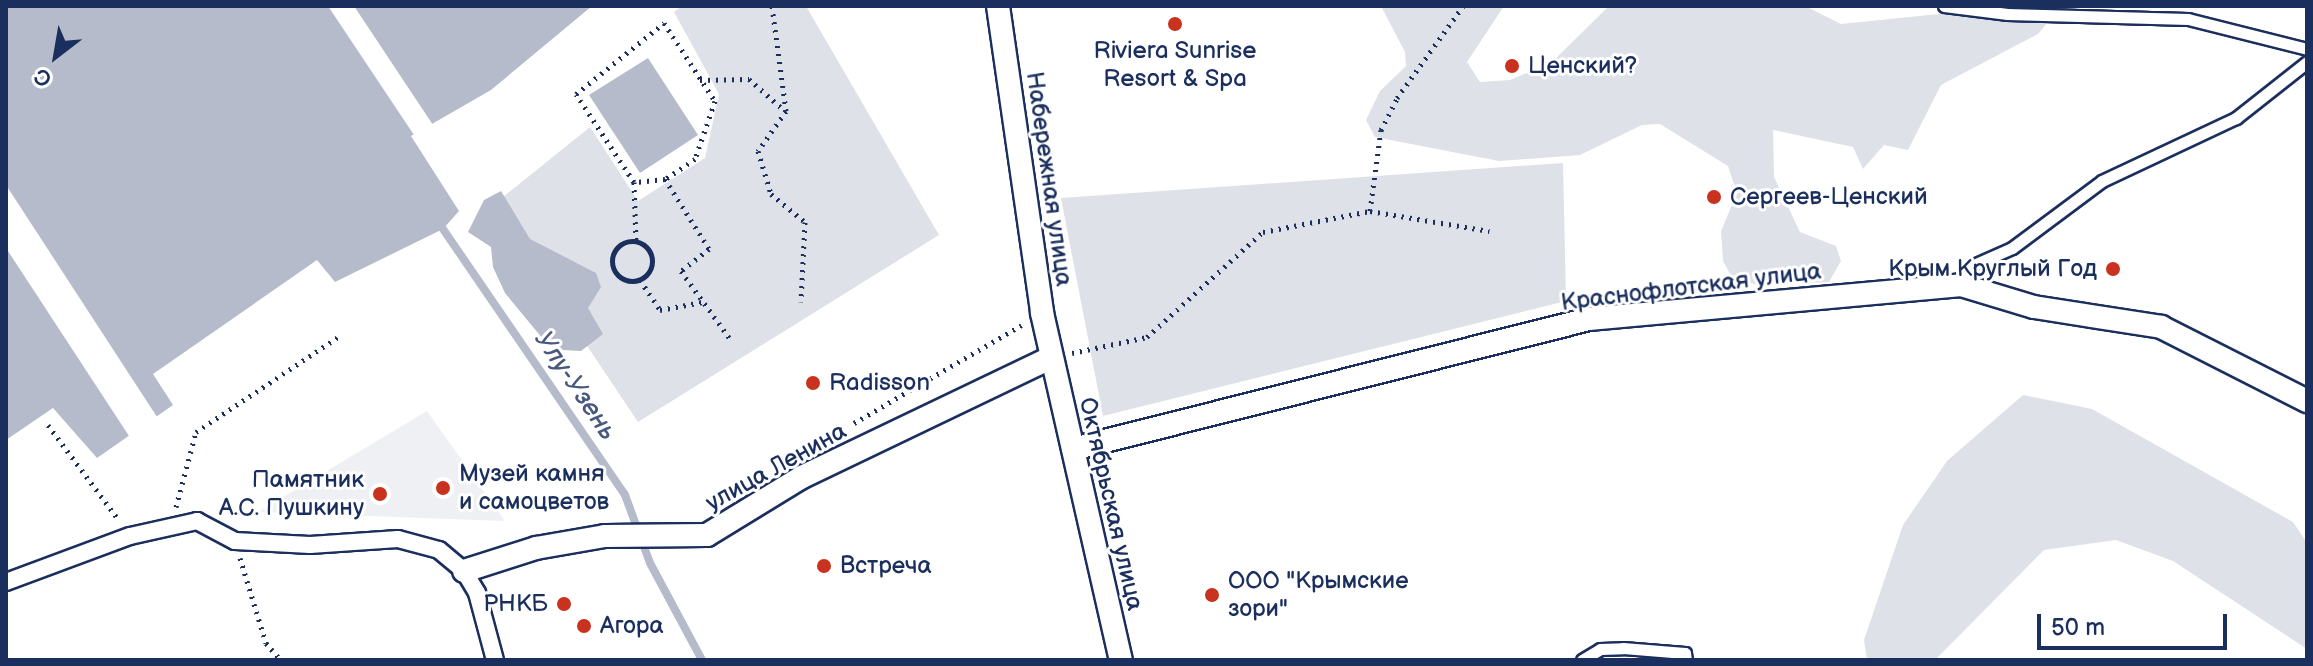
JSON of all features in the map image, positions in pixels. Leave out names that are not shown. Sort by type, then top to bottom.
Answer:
[{"type":"street","name":"Набережная улица","points":[[998,6],[1050,358]]},
{"type":"street","name":"Краснофлотская улица","points":[[1073,449],[1589,319],[1961,285],[2034,307],[2161,327],[2307,401]]},
{"type":"street","name":"Октябрьская улица","points":[[1050,358],[1121,660]]},
{"type":"street","name":"улица Ленина","points":[[464,571],[536,548],[605,536],[659,538],[707,535],[802,477],[1050,358]]},
{"type":"street","points":[[6,582],[130,536],[197,521],[235,541],[310,545],[398,539],[439,550],[464,571],[477,593],[495,660]]},
{"type":"lane","points":[[1944,6],[2007,14],[2188,19],[2307,49]]},
{"type":"lane","points":[[1961,285],[1969,267],[2012,248],[2102,181],[2236,118],[2307,62]]},
{"type":"lane","points":[[1582,660],[1600,649],[1623,648],[1685,653],[1686,660]]},
{"type":"path","points":[[772,6],[786,111],[758,151],[771,194],[805,222],[801,302]]},
{"type":"path","points":[[1370,211],[1381,130],[1397,98],[1463,6]]},
{"type":"path","points":[[634,182],[665,179],[695,159],[715,101],[664,23],[576,94],[634,182],[636,241],[652,256],[650,270],[640,280],[624,280],[611,261],[619,245],[636,241]]},
{"type":"path","points":[[700,80],[749,79],[786,111]]},
{"type":"path","points":[[665,179],[709,249],[681,271],[731,340]]},
{"type":"path","points":[[1050,358],[1147,337],[1263,232],[1370,211],[1489,231]]},
{"type":"path","points":[[640,280],[660,310],[702,302]]},
{"type":"path","points":[[171,527],[196,432],[341,335]]},
{"type":"path","points":[[48,425],[130,536]]},
{"type":"path","points":[[235,541],[266,643],[281,660]]},
{"type":"shaded area","points":[[682,6],[806,6],[939,235],[638,422],[493,205],[590,127],[638,201],[705,158],[719,94],[674,12]]},
{"type":"shaded area","points":[[1381,6],[1504,6],[1467,62],[1480,82],[1510,80],[1551,63],[1609,6],[1805,6],[1841,24],[1968,11],[2041,16],[2047,23],[2038,34],[1941,85],[1908,150],[1884,145],[1863,169],[1853,147],[1773,130],[1774,177],[1800,232],[1836,246],[1841,261],[1829,282],[1759,285],[1733,279],[1723,261],[1721,231],[1737,193],[1728,166],[1660,124],[1642,125],[1580,155],[1499,161],[1375,137],[1366,120],[1380,91],[1406,66],[1405,52]]},
{"type":"shaded area","points":[[1563,163],[1566,301],[1103,416],[1061,198]]},
{"type":"shaded area","points":[[2023,395],[2092,409],[2293,522],[2307,543],[2307,649],[2173,561],[2116,540],[2044,550],[1935,660],[1867,660],[1864,640],[1903,525],[1947,461]]},
{"type":"shaded area","points":[[427,411],[505,521],[258,512]]},
{"type":"water","points":[[6,6],[592,6],[491,90],[411,136],[459,211],[443,229],[335,282],[317,260],[153,374],[173,405],[97,458],[53,408],[6,440]]},
{"type":"water","points":[[648,58],[698,135],[640,173],[589,95]]},
{"type":"water","points":[[501,191],[530,239],[596,273],[601,287],[588,308],[603,334],[581,351],[563,350],[543,339],[505,293],[493,267],[491,247],[468,232],[484,200]]},
{"type":"pier","points":[[328,6],[354,6],[435,128],[417,138],[448,186]]},
{"type":"pier","points":[[6,185],[159,420],[131,439],[6,248]]},
{"type":"waterway","name":"Улу-Узень","points":[[443,229],[625,495],[650,563],[702,660]]},
{"type":"place","name":"Riviera Sunrise Resort & Spa","points":[[1175,24]]},
{"type":"place","name":"Ценский?","points":[[1512,66]]},
{"type":"place","name":"Сергеев-Ценский","points":[[1714,197]]},
{"type":"place","name":"Крым Круглый Год","points":[[2113,269]]},
{"type":"place","name":"Radisson","points":[[813,383]]},
{"type":"place","name":"Музей камня и самоцветов","points":[[443,488]]},
{"type":"place","name":"Памятник А.С. Пушкину","points":[[380,494]]},
{"type":"place","name":"Встреча","points":[[824,566]]},
{"type":"place","name":"ООО \"Крымские зори\"","points":[[1212,595]]},
{"type":"place","name":"РНКБ","points":[[564,604]]},
{"type":"place","name":"Агора","points":[[584,626]]}]
